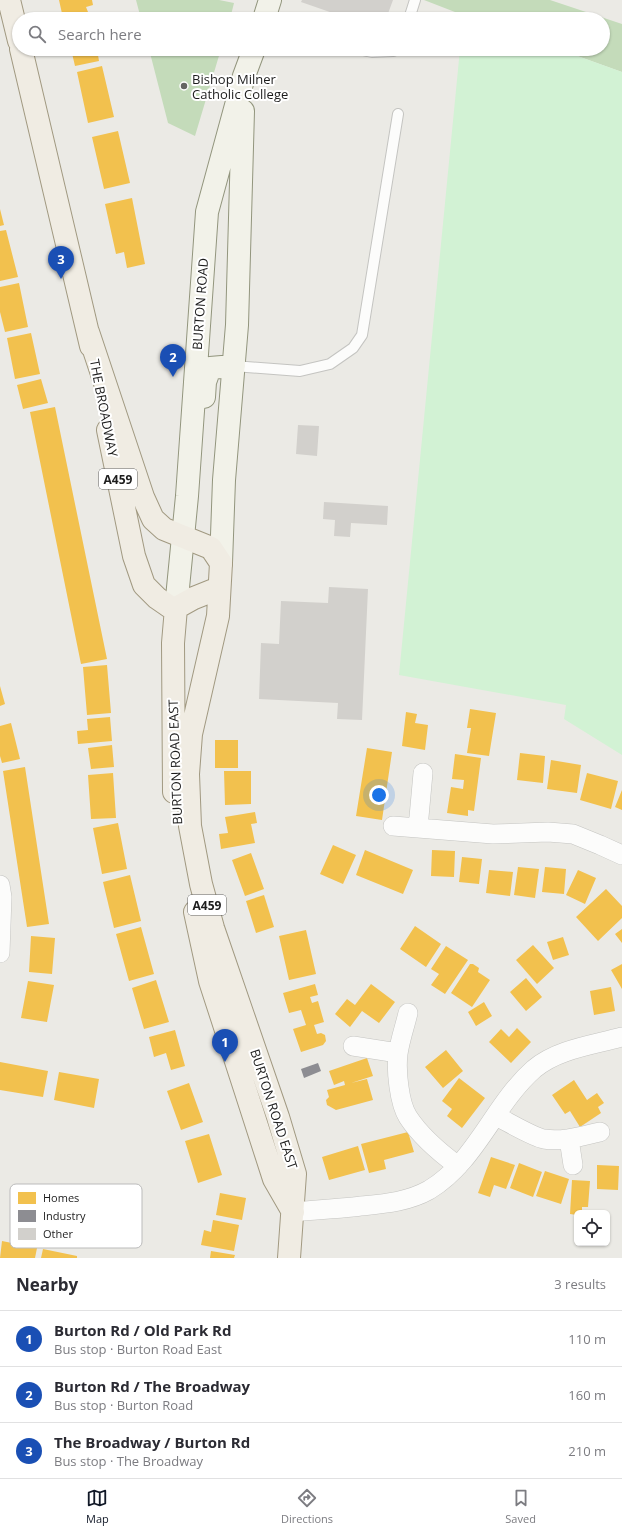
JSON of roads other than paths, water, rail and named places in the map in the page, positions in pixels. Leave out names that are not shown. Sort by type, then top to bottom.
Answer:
[{"type":"main road","points":[[9,0],[12,12]]},
{"type":"main road","points":[[266,12],[270,0]]},
{"type":"main road","name":"THE BROADWAY","points":[[23,56],[88,332],[134,556],[144,585],[157,598],[170,607],[176,608]]},
{"type":"main road","name":"BURTON ROAD","points":[[176,608],[184,536],[207,212],[244,76],[251,56]]},
{"type":"main road","name":"BURTON ROAD","points":[[221,563],[224,480],[234,366],[244,76]]},
{"type":"main road","name":"THE BROADWAY","points":[[88,332],[143,497],[153,519],[164,529],[211,548],[221,563]]},
{"type":"main road","points":[[187,478],[194,468],[200,448],[205,382],[208,371],[212,368],[234,366]]},
{"type":"main road","name":"BURTON ROAD EAST","points":[[221,563],[218,616],[191,734],[188,774],[190,826],[200,884],[213,928],[278,1117],[295,1174],[293,1212]]},
{"type":"main road","points":[[176,608],[194,598],[219,588]]},
{"type":"main road","name":"BURTON ROAD EAST","points":[[176,608],[173,643],[173,776],[181,858],[195,912],[210,981],[274,1179],[293,1212]]},
{"type":"main road","name":"A459","points":[[289,1258],[293,1212]]},
{"type":"street","points":[[418,828],[423,773]]},
{"type":"street","points":[[393,826],[493,834],[548,832],[573,834],[622,855]]},
{"type":"street","points":[[0,885],[2,897],[0,952]]},
{"type":"street","points":[[408,1013],[398,1053],[397,1072],[400,1092],[407,1116],[436,1150],[458,1166]]},
{"type":"street","points":[[293,1212],[392,1203],[413,1197],[428,1190],[443,1180],[458,1166],[516,1089],[535,1069],[556,1056],[575,1048],[622,1037]]},
{"type":"street","points":[[353,1046],[398,1053]]},
{"type":"street","points":[[496,1116],[543,1139],[570,1139],[600,1132]]},
{"type":"street","points":[[570,1139],[573,1165]]},
{"type":"lane","points":[[411,12],[415,0]]},
{"type":"lane","points":[[234,366],[300,371],[330,364],[353,348],[362,335],[398,114]]},
{"type":"place","name":"Bishop Milner Catholic College","points":[[184,86]]},
{"type":"place","name":"The Broadway / Burton Rd","points":[[61,279]]},
{"type":"place","name":"Burton Rd / The Broadway","points":[[173,377]]},
{"type":"place","name":"Burton Rd / Old Park Rd","points":[[225,1062]]}]
